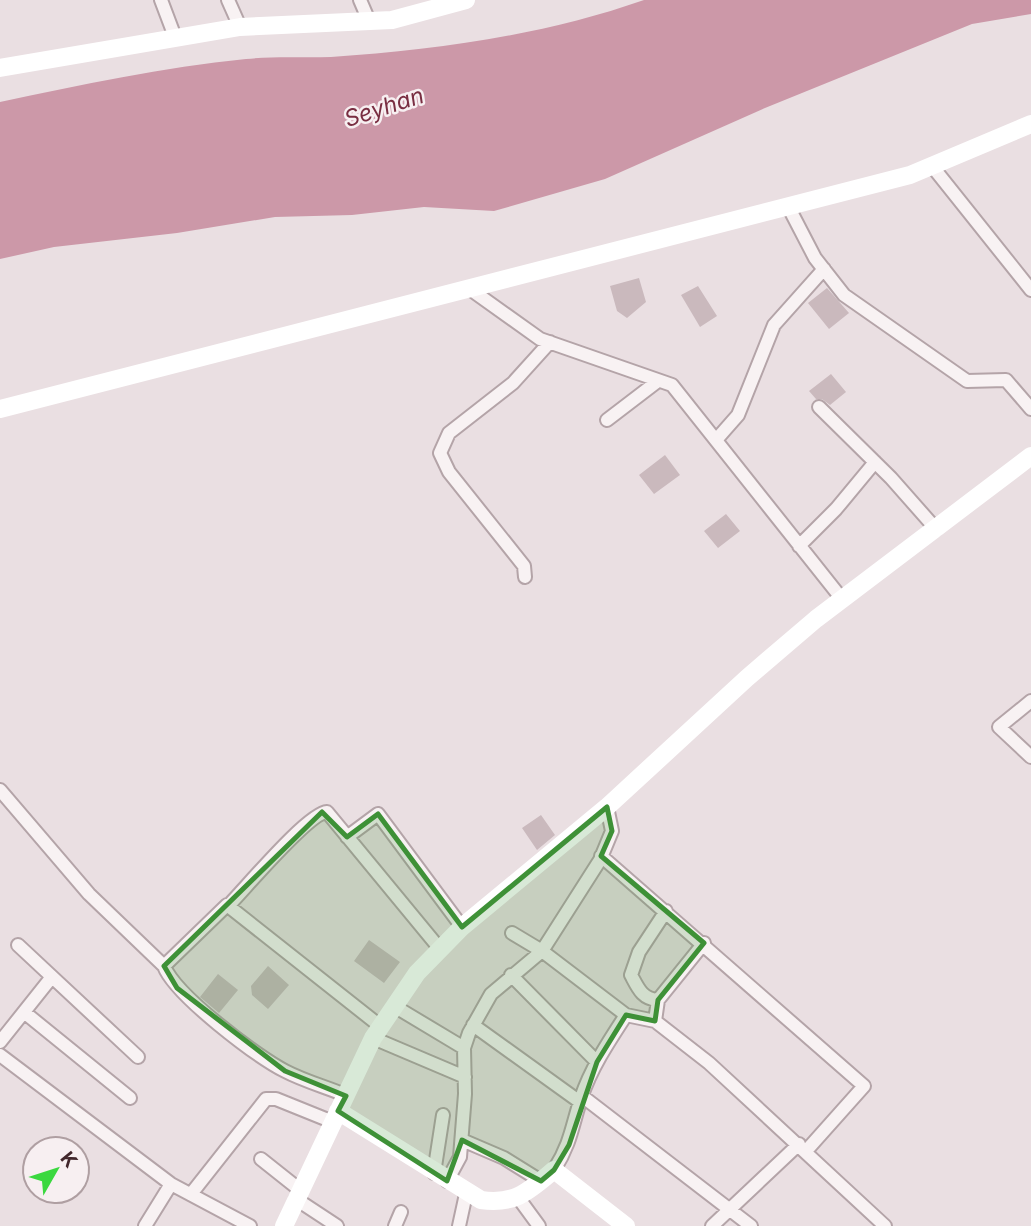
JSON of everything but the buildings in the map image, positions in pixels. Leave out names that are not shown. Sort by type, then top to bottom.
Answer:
[{"type":"main road","points":[[0,68],[240,27],[392,20],[414,6],[465,0]]},
{"type":"main road","points":[[0,409],[910,175],[1031,124]]},
{"type":"main road","points":[[284,1226],[377,1032],[417,973],[440,949],[462,927],[607,807],[747,678],[842,599],[1031,456]]},
{"type":"main road","points":[[339,1109],[466,1194],[481,1200],[502,1203],[547,1175],[626,1226]]},
{"type":"street","points":[[161,0],[175,37]]},
{"type":"street","points":[[228,0],[240,27]]},
{"type":"street","points":[[360,0],[369,21]]},
{"type":"street","points":[[932,166],[1031,289]]},
{"type":"street","points":[[788,206],[824,269],[844,295],[967,381],[1006,380],[1031,410]]},
{"type":"street","points":[[716,440],[738,415],[774,325],[824,269]]},
{"type":"street","points":[[470,289],[540,339],[672,385],[842,599]]},
{"type":"street","points":[[526,577],[524,566],[449,472],[440,453],[449,433],[513,383],[550,342]]},
{"type":"street","points":[[607,420],[658,380]]},
{"type":"street","points":[[819,407],[875,462],[936,529]]},
{"type":"street","points":[[799,546],[836,509],[875,462]]},
{"type":"street","points":[[1031,701],[999,727],[1031,757]]},
{"type":"street","points":[[0,790],[89,894],[164,966],[177,988],[251,1047],[339,1109]]},
{"type":"street","points":[[440,1177],[460,1157],[464,1048],[473,1025],[491,994],[542,951],[601,856],[612,831],[607,807]]},
{"type":"street","points":[[164,966],[228,906],[299,832],[323,812],[327,813],[440,949]]},
{"type":"street","points":[[347,837],[378,814],[462,927]]},
{"type":"street","points":[[601,856],[704,943],[864,1086],[803,1147],[712,1226]]},
{"type":"street","points":[[228,906],[377,1032],[465,1077]]},
{"type":"street","points":[[659,1000],[649,999],[639,992],[631,975],[639,952],[666,912]]},
{"type":"street","points":[[512,933],[542,951],[626,1015],[655,1021],[709,1063],[803,1147],[885,1226]]},
{"type":"street","points":[[655,1021],[659,1000],[704,943]]},
{"type":"street","points":[[18,945],[138,1056]]},
{"type":"street","points":[[511,975],[597,1062]]},
{"type":"street","points":[[0,1042],[51,978]]},
{"type":"street","points":[[394,1006],[464,1048]]},
{"type":"street","points":[[24,1012],[130,1098]]},
{"type":"street","points":[[462,1140],[547,1175],[569,1145],[581,1099],[597,1062],[626,1015]]},
{"type":"street","points":[[473,1025],[581,1099],[751,1226]]},
{"type":"street","points":[[1,1058],[171,1184],[250,1226]]},
{"type":"street","points":[[191,1194],[266,1098],[339,1109]]},
{"type":"street","points":[[440,1177],[443,1115]]},
{"type":"street","points":[[261,1159],[298,1195],[337,1226]]},
{"type":"street","points":[[145,1226],[171,1184]]},
{"type":"street","points":[[459,1226],[466,1194]]},
{"type":"street","points":[[517,1196],[540,1226]]},
{"type":"street","points":[[395,1226],[401,1212]]},
{"type":"highlighted area","points":[[607,807],[612,831],[601,856],[704,943],[658,1000],[655,1021],[626,1015],[597,1062],[569,1145],[554,1170],[541,1181],[462,1140],[447,1181],[338,1111],[346,1096],[285,1071],[177,988],[164,966],[322,812],[347,837],[378,814],[462,927]]},
{"type":"water","name":"Seyhan","points":[[644,0],[1031,0],[1031,14],[972,24],[765,108],[605,179],[494,211],[424,207],[352,215],[275,217],[177,233],[54,247],[0,259],[0,102],[122,77],[215,62],[371,54],[490,39],[568,23]]}]
